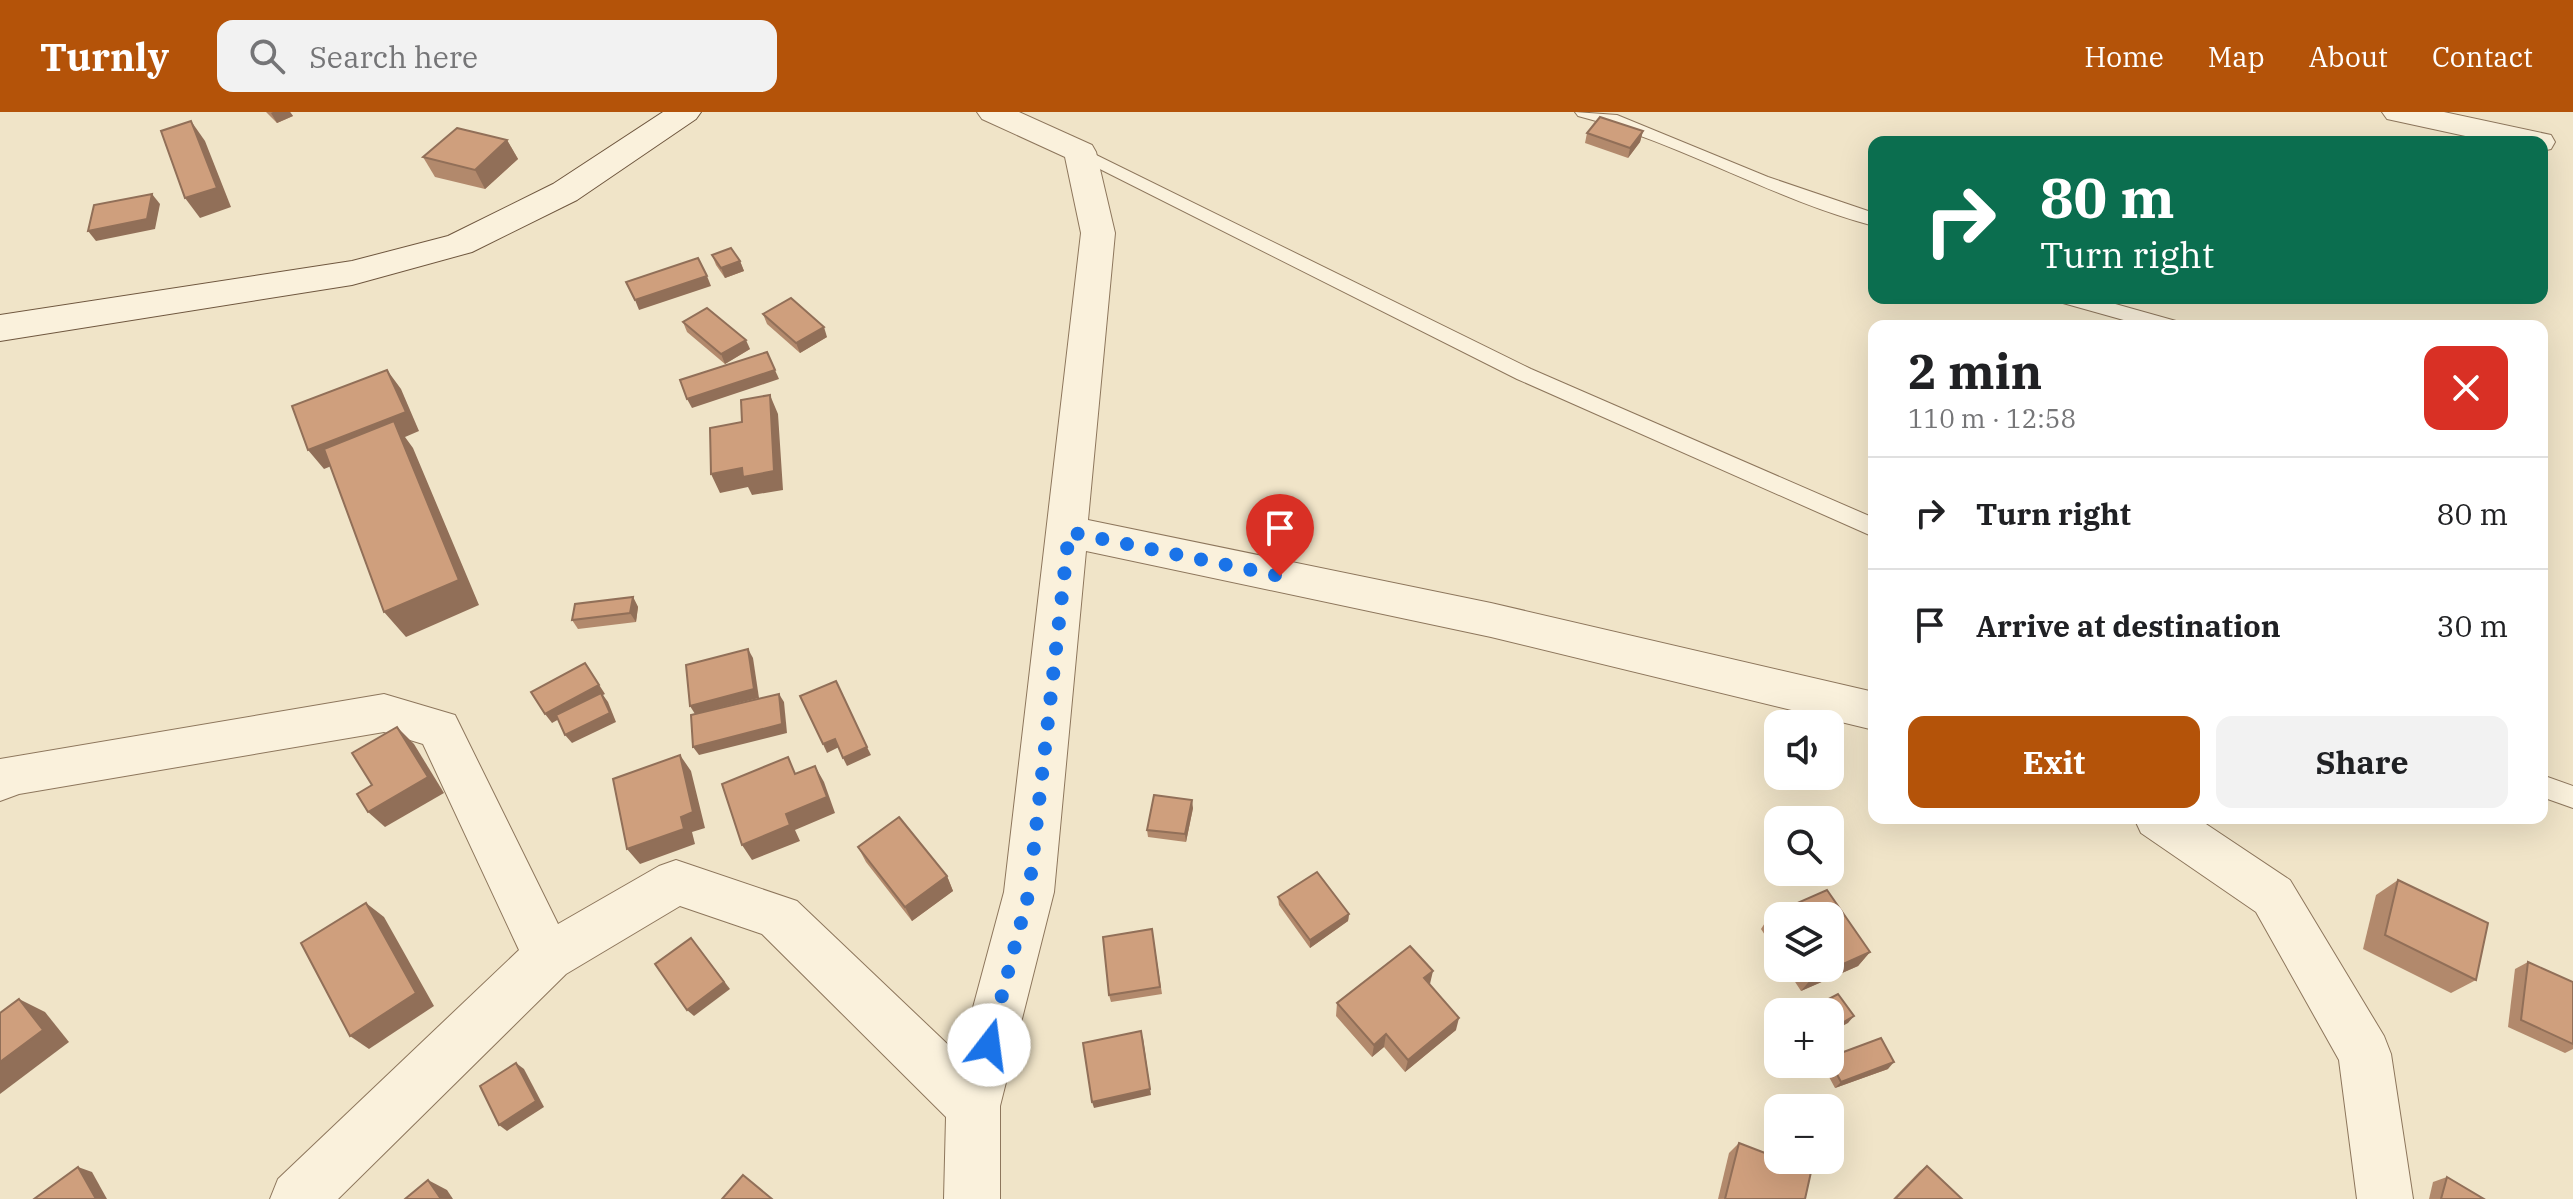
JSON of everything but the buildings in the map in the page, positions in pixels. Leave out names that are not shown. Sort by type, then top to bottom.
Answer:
[{"type":"street","points":[[0,329],[352,273],[460,244],[565,192],[685,112]]},
{"type":"street","points":[[972,1199],[973,1106],[1029,892],[1098,233],[1080,152],[993,112]]},
{"type":"street","points":[[2398,112],[2512,136]]},
{"type":"street","points":[[2548,144],[2573,149]]},
{"type":"street","points":[[1069,532],[1491,620],[1868,710]]},
{"type":"street","points":[[0,781],[11,775],[384,713],[439,729],[548,957]]},
{"type":"street","points":[[2167,824],[2273,896],[2365,1054],[2385,1199]]},
{"type":"street","points":[[298,1199],[548,957],[676,882],[779,917],[973,1106]]},
{"type":"lane","points":[[1584,112],[1611,119],[1762,181],[1868,218]]},
{"type":"lane","points":[[1080,152],[1524,374],[1868,525]]},
{"type":"lane","points":[[2091,304],[2148,320]]},
{"type":"lane","points":[[2548,788],[2573,797]]},
{"type":"route","points":[[989,1045],[1029,892],[1069,532],[1280,576]]}]
